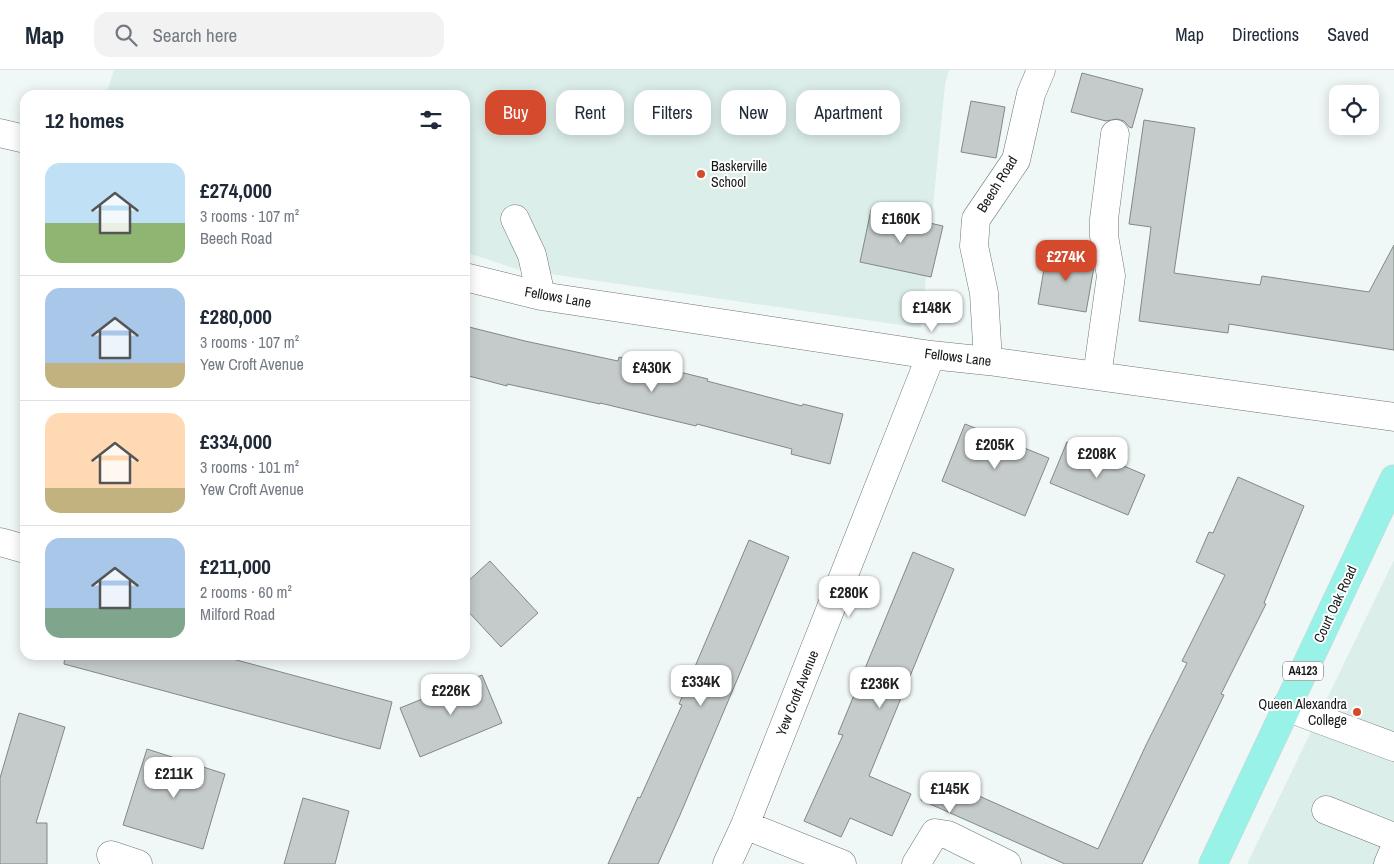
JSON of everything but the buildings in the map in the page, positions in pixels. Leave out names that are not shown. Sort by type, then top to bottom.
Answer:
[{"type":"main road","name":"Court Oak Road","points":[[1213,864],[1394,479]]},
{"type":"street","name":"Beech Road","points":[[988,361],[984,293],[974,246],[976,219],[1016,160],[1032,94],[1041,70]]},
{"type":"street","points":[[0,133],[20,138]]},
{"type":"street","points":[[1097,376],[1111,276],[1104,236],[1104,219],[1115,134]]},
{"type":"street","points":[[515,219],[532,255],[542,296]]},
{"type":"street","name":"Fellows Lane","points":[[470,277],[542,296],[931,354],[1394,417]]},
{"type":"street","name":"Yew Croft Avenue","points":[[727,864],[745,825],[931,354]]},
{"type":"street","points":[[0,542],[20,548]]},
{"type":"street","points":[[1286,707],[1394,747]]},
{"type":"street","points":[[1326,810],[1394,837]]},
{"type":"street","points":[[745,825],[842,864]]},
{"type":"street","points":[[916,864],[935,833],[948,835],[1007,864]]},
{"type":"street","points":[[1388,864],[1394,850]]},
{"type":"street","points":[[111,855],[138,864]]},
{"type":"shaded area","name":"Baskerville School","points":[[114,70],[949,70],[945,85],[921,328],[516,269],[470,254],[470,90],[108,90]]},
{"type":"shaded area","name":"Queen Alexandra College","points":[[1394,560],[1394,864],[1247,864]]},
{"type":"place","name":"Baskerville School","points":[[701,174]]},
{"type":"place","name":"Queen Alexandra College","points":[[1357,712]]}]
